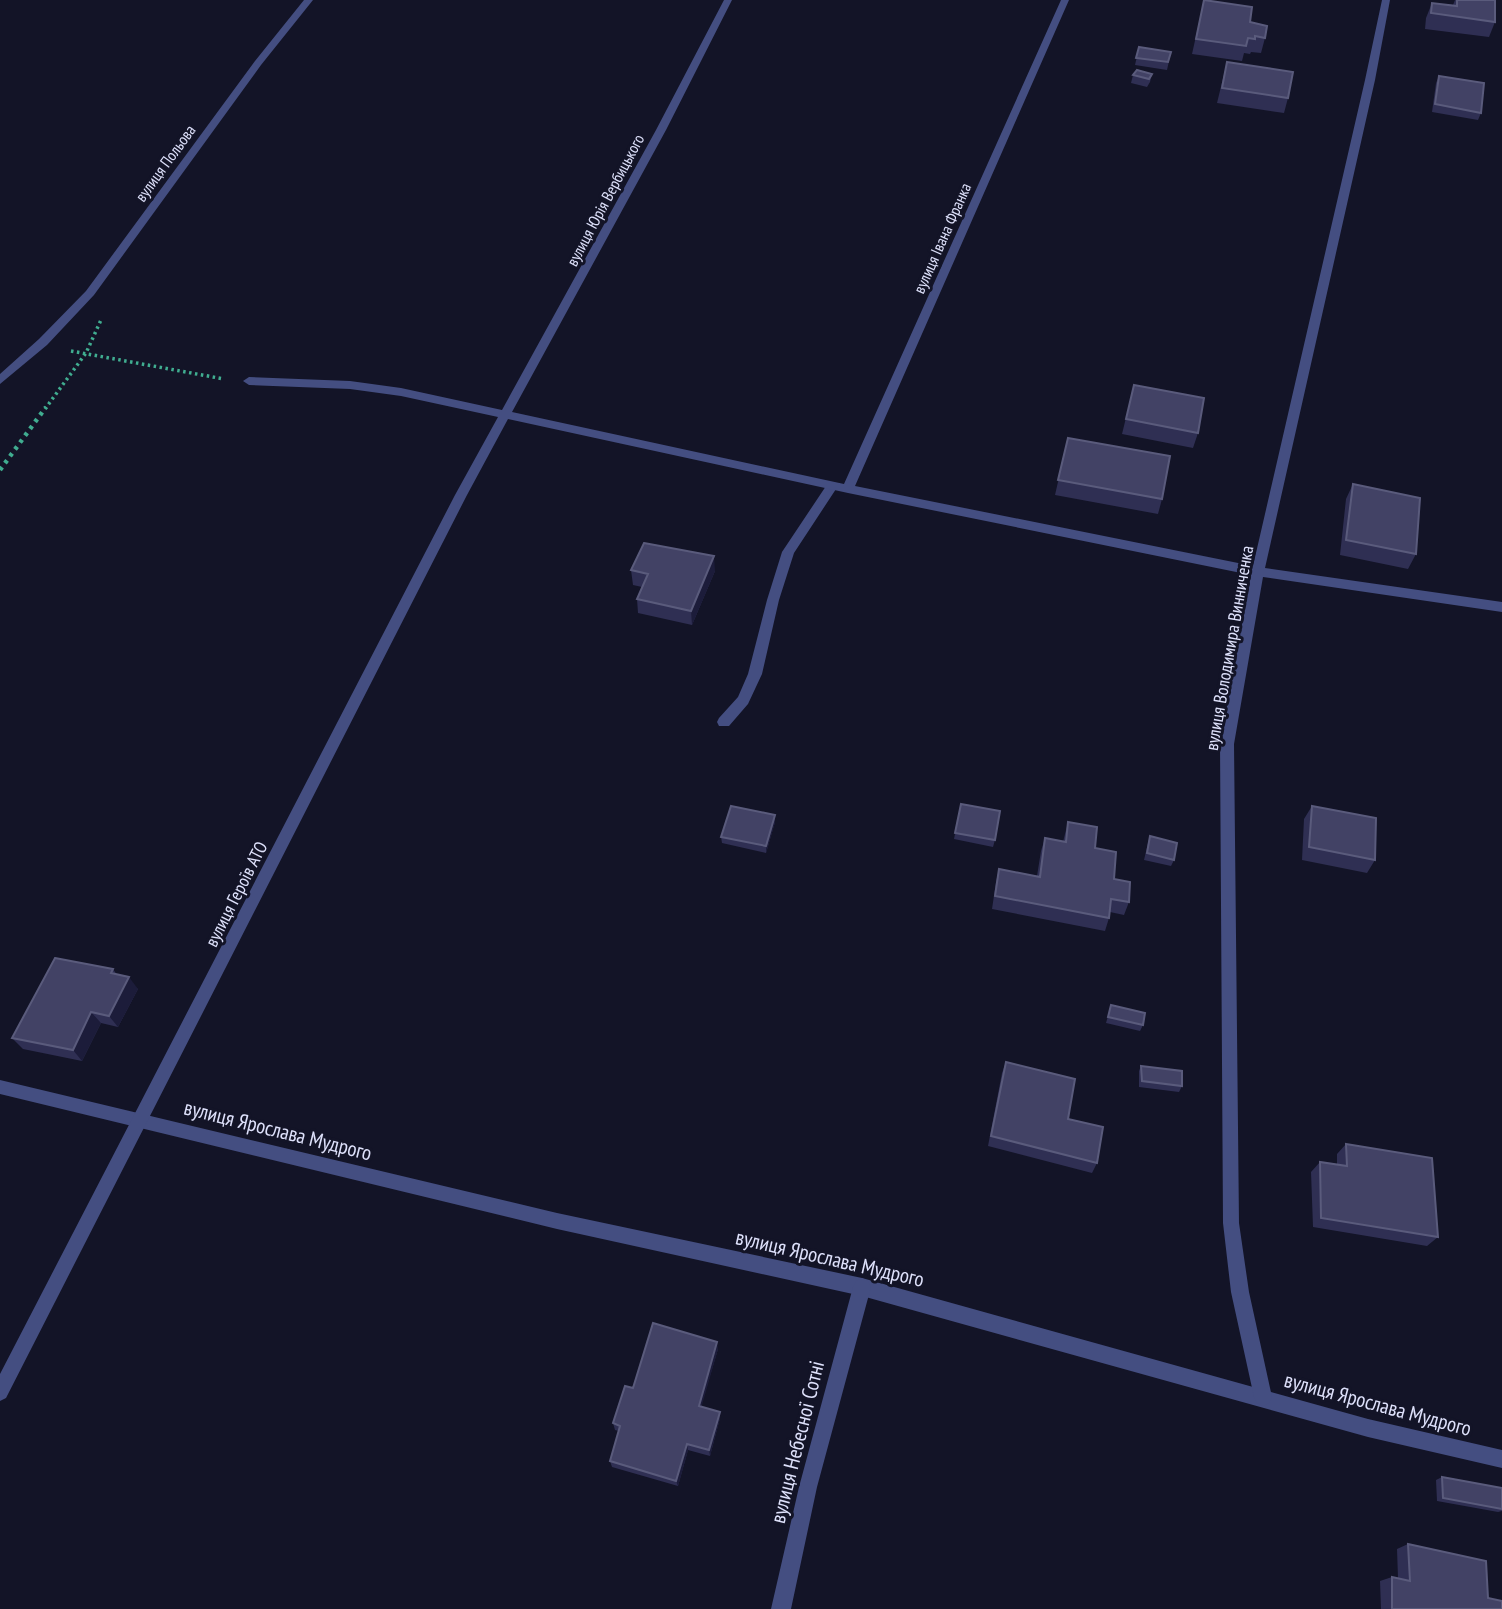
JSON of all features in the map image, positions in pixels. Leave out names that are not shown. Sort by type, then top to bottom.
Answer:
[{"type":"street","name":"вулиця Польова","points":[[0,380],[44,342],[90,293],[258,63],[309,0]]},
{"type":"street","name":"вулиця Юрія Вербицького","points":[[507,414],[655,142],[728,0]]},
{"type":"street","name":"вулиця Івана Франка","points":[[848,489],[1065,0]]},
{"type":"street","name":"вулиця Володимира Винниченка","points":[[1263,1397],[1240,1292],[1231,1223],[1227,744],[1258,572],[1386,0]]},
{"type":"street","points":[[249,381],[328,384],[401,392],[848,489],[1258,572],[1502,607]]},
{"type":"street","name":"вулиця Героїв АТО","points":[[0,1392],[461,495],[507,414]]},
{"type":"street","points":[[724,722],[743,700],[755,674],[788,552],[832,485]]},
{"type":"street","name":"вулиця Ярослава Мудрого","points":[[0,1087],[557,1221],[862,1287],[1368,1428],[1502,1459]]},
{"type":"street","name":"вулиця Небесної Сотні","points":[[781,1609],[808,1487],[862,1287]]},
{"type":"path","points":[[61,351],[210,377],[249,381]]},
{"type":"building","points":[[1204,0],[1252,7],[1250,22],[1267,26],[1265,38],[1248,38],[1246,46],[1196,39]]},
{"type":"building","points":[[1457,0],[1495,0],[1495,22],[1431,13],[1432,3],[1457,6]]},
{"type":"building","points":[[1139,47],[1171,52],[1168,62],[1136,58]]},
{"type":"building","points":[[1227,62],[1293,72],[1288,98],[1222,88]]},
{"type":"building","points":[[1137,70],[1152,74],[1149,79],[1133,75]]},
{"type":"building","points":[[1439,76],[1484,83],[1481,113],[1435,104]]},
{"type":"building","points":[[1134,385],[1204,398],[1198,433],[1126,419]]},
{"type":"building","points":[[1068,438],[1170,456],[1162,499],[1058,480]]},
{"type":"building","points":[[1353,484],[1420,498],[1416,554],[1346,540]]},
{"type":"building","points":[[644,543],[714,556],[691,611],[637,599],[648,574],[631,570]]},
{"type":"building","points":[[961,804],[1000,811],[995,840],[955,833]]},
{"type":"building","points":[[731,806],[775,815],[766,846],[721,837]]},
{"type":"building","points":[[1312,806],[1376,818],[1375,860],[1309,847]]},
{"type":"building","points":[[1068,822],[1097,827],[1095,848],[1116,852],[1114,879],[1130,882],[1129,902],[1111,899],[1109,918],[995,896],[999,869],[1040,877],[1045,838],[1066,842]]},
{"type":"building","points":[[1150,836],[1177,843],[1174,860],[1147,853]]},
{"type":"building","points":[[55,958],[113,969],[111,973],[129,977],[109,1016],[91,1012],[73,1050],[12,1038]]},
{"type":"building","points":[[1111,1005],[1145,1013],[1143,1025],[1108,1017]]},
{"type":"building","points":[[1006,1062],[1075,1079],[1068,1119],[1103,1127],[1097,1163],[991,1136]]},
{"type":"building","points":[[1141,1066],[1182,1071],[1182,1086],[1142,1081]]},
{"type":"building","points":[[1346,1144],[1432,1158],[1438,1237],[1321,1218],[1320,1162],[1347,1166]]},
{"type":"building","points":[[653,1323],[717,1342],[699,1406],[720,1412],[709,1450],[687,1444],[676,1481],[610,1461],[620,1426],[613,1423],[625,1386],[633,1388]]},
{"type":"building","points":[[1442,1477],[1502,1488],[1502,1509],[1443,1498]]},
{"type":"building","points":[[1408,1544],[1486,1561],[1488,1598],[1502,1601],[1502,1609],[1392,1609],[1392,1577],[1410,1581]]}]
